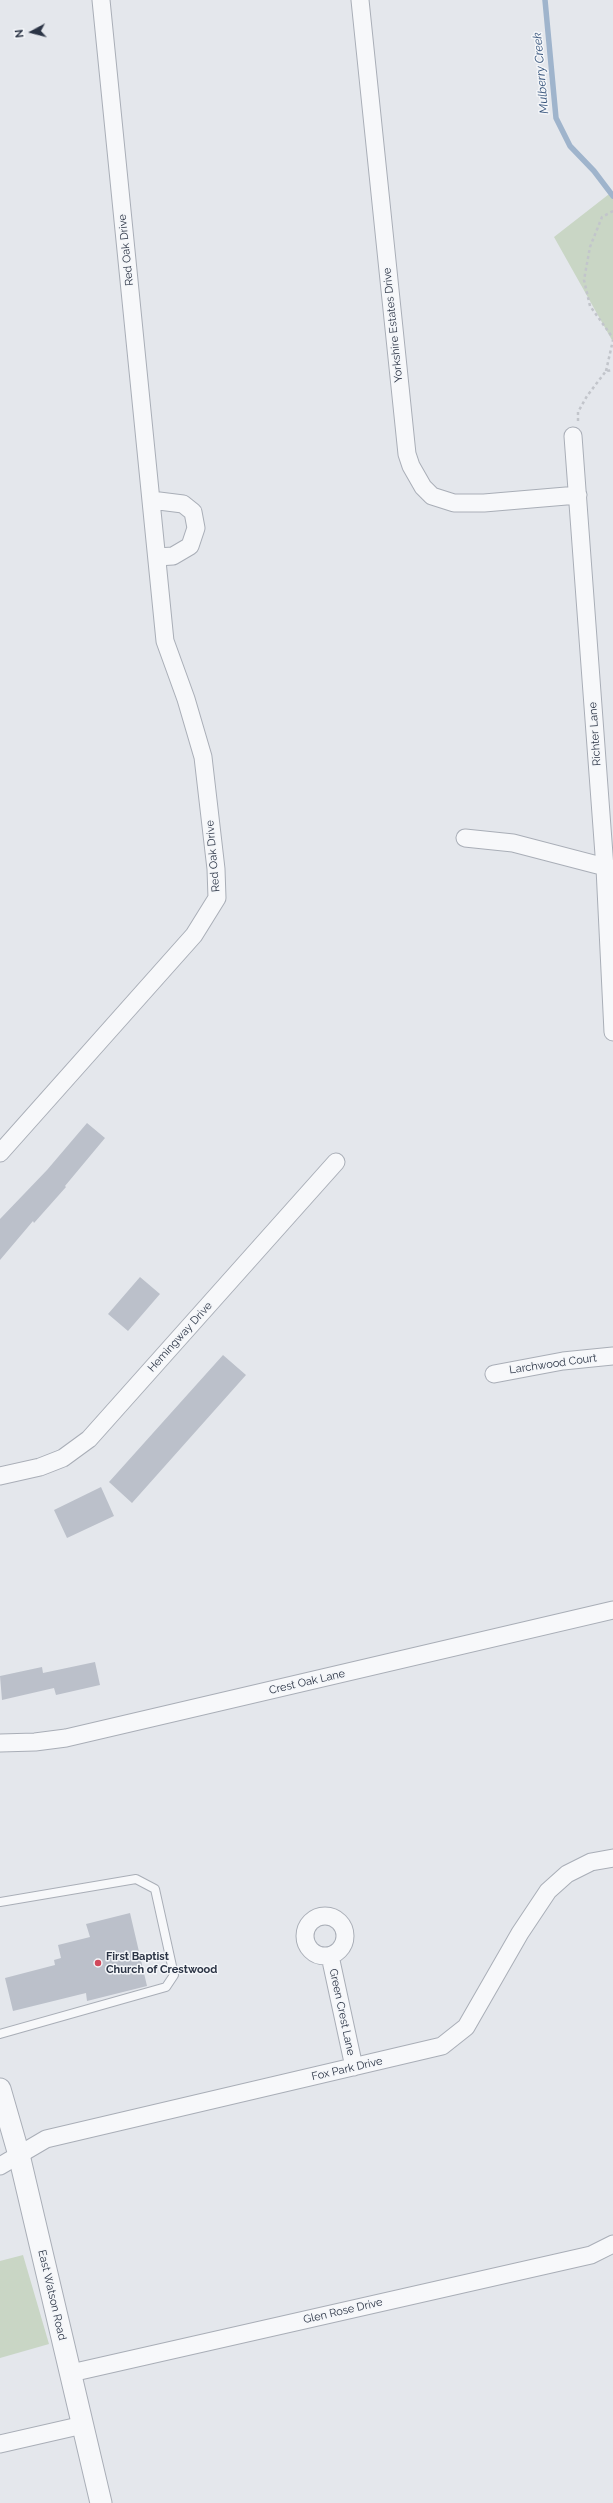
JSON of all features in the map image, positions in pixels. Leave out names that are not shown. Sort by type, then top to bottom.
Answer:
[{"type":"street","name":"Red Oak Drive","points":[[0,1153],[194,935],[217,898],[216,869],[203,757],[186,699],[165,640],[101,0]]},
{"type":"street","name":"Yorkshire Estates Drive","points":[[360,0],[406,454],[411,466],[423,487],[432,496],[454,502],[484,504],[578,495]]},
{"type":"street","name":"Richter Lane","points":[[573,436],[609,868],[613,1032]]},
{"type":"street","points":[[151,500],[183,504],[193,512],[196,528],[190,546],[172,556],[157,558]]},
{"type":"street","points":[[464,838],[513,843],[609,868]]},
{"type":"street","name":"Hemingway Drive","points":[[0,1476],[40,1466],[63,1458],[89,1439],[336,1162]]},
{"type":"street","name":"Larchwood Court","points":[[494,1374],[563,1361],[613,1356]]},
{"type":"street","name":"Crest Oak Lane","points":[[0,1743],[35,1742],[66,1738],[613,1610]]},
{"type":"street","name":"Fox Park Drive","points":[[0,2166],[46,2139],[442,2046],[455,2038],[466,2027],[520,1933],[548,1891],[567,1874],[591,1862],[613,1858]]},
{"type":"street","name":"Green Crest Lane","points":[[330,1956],[354,2067]]},
{"type":"street","name":"East Watson Road","points":[[0,2089],[19,2156],[102,2503]]},
{"type":"street","name":"Glen Rose Drive","points":[[71,2373],[592,2255],[613,2244]]},
{"type":"street","points":[[0,2444],[83,2425]]},
{"type":"lane","points":[[0,1902],[136,1879],[155,1889],[174,1975],[166,1987],[0,2034]]},
{"type":"path","points":[[573,436],[578,433],[578,412],[587,396],[606,371],[613,339],[590,306],[584,280],[590,247],[602,217],[612,211]]},
{"type":"path","points":[[606,371],[613,370]]},
{"type":"green space","points":[[613,191],[613,342],[554,237]]},
{"type":"green space","points":[[23,2255],[49,2344],[0,2358],[0,2261]]},
{"type":"building","points":[[87,1123],[105,1138],[65,1186],[66,1187],[34,1223],[33,1221],[0,1260],[0,1219],[47,1170]]},
{"type":"building","points":[[140,1277],[160,1294],[128,1331],[108,1314]]},
{"type":"building","points":[[223,1355],[246,1375],[132,1503],[109,1482]]},
{"type":"building","points":[[101,1487],[114,1516],[67,1538],[54,1510]]},
{"type":"building","points":[[95,1662],[100,1685],[56,1695],[54,1688],[2,1700],[0,1676],[42,1667],[43,1673]]},
{"type":"building","name":"First Baptist Church of Crestwood","points":[[130,1913],[147,1986],[87,2001],[86,1993],[13,2011],[5,1978],[55,1965],[54,1960],[61,1958],[58,1945],[90,1937],[86,1924]]},
{"type":"waterway","name":"Mulberry Creek","points":[[545,0],[556,118],[570,146],[594,171],[613,196]]},
{"type":"place","name":"First Baptist Church of Crestwood","points":[[98,1963]]}]
